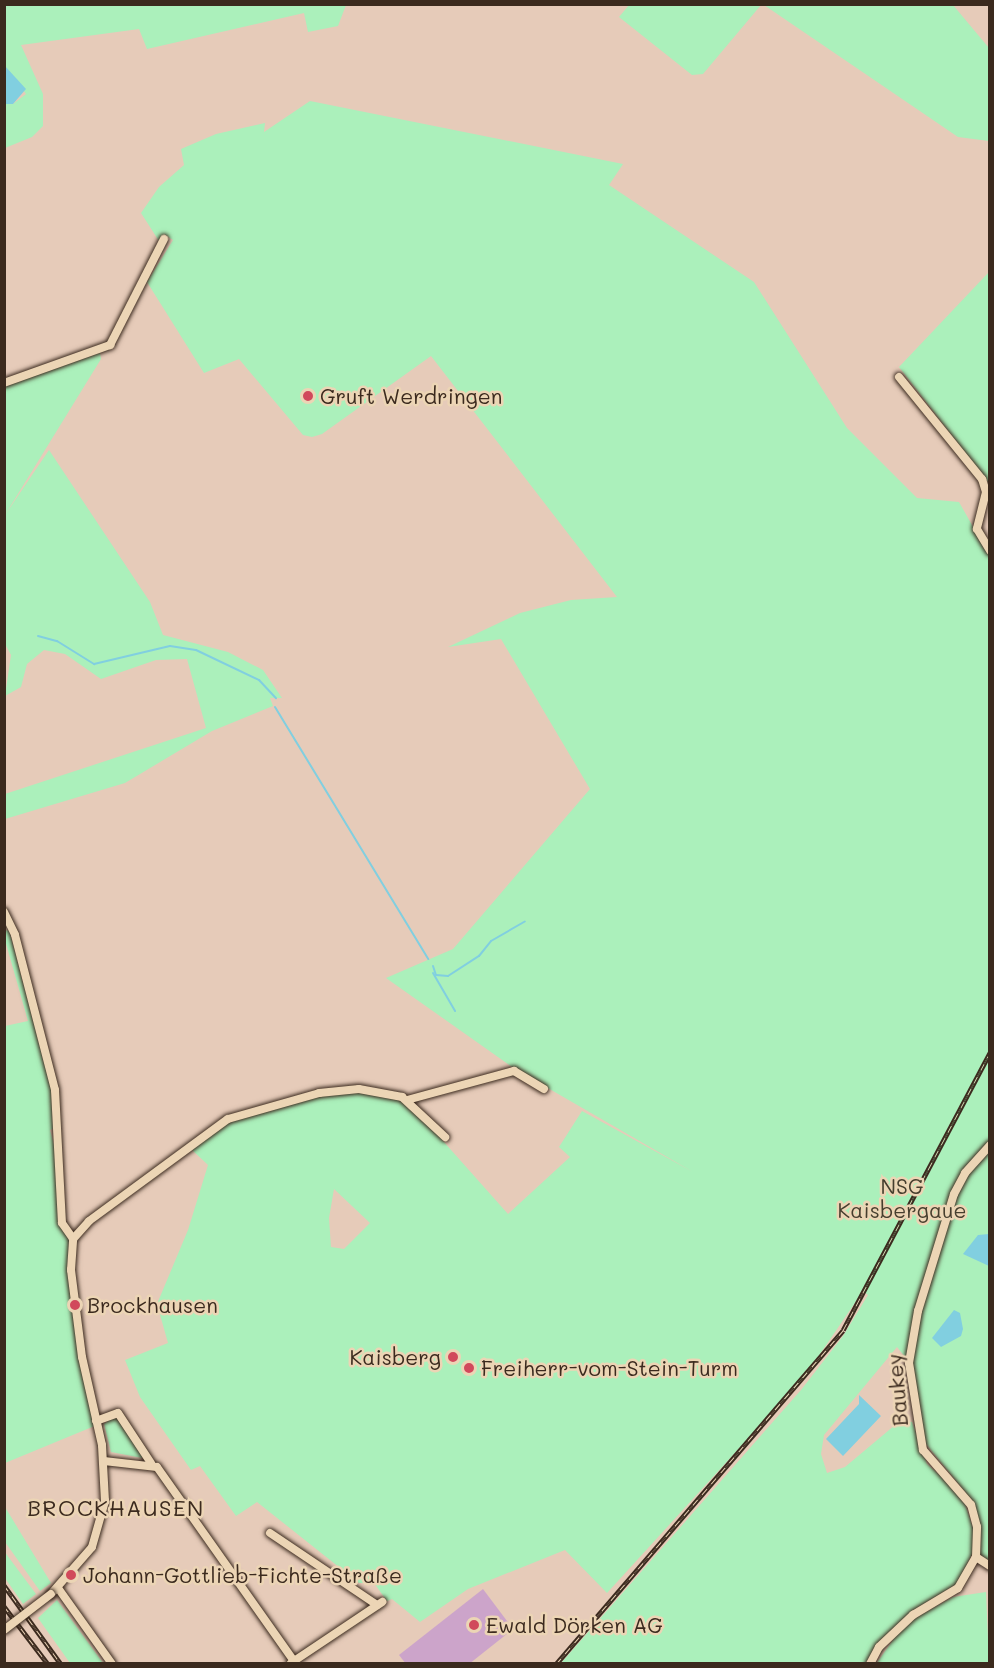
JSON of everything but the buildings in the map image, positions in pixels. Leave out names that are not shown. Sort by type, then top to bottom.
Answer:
[{"type":"street","points":[[4,383],[110,345],[164,239]]},
{"type":"street","points":[[899,377],[982,479],[986,492],[977,529],[990,551]]},
{"type":"street","points":[[4,912],[15,935],[55,1090],[62,1223],[73,1239],[76,1312],[104,1461],[100,1525],[92,1547],[54,1591],[4,1630]]},
{"type":"street","points":[[406,1100],[514,1071],[544,1089]]},
{"type":"street","points":[[73,1239],[89,1221],[228,1119],[342,1090],[374,1091],[406,1100],[445,1137]]},
{"type":"street","name":"Baukey","points":[[870,1664],[879,1647],[913,1615],[958,1588],[976,1557],[977,1527],[972,1505],[923,1450],[909,1363],[915,1320],[954,1194],[965,1173],[990,1145]]},
{"type":"street","points":[[96,1421],[118,1413],[292,1662],[379,1604],[270,1533]]},
{"type":"street","points":[[104,1461],[151,1463]]},
{"type":"street","points":[[976,1557],[990,1566]]},
{"type":"street","points":[[54,1591],[112,1664]]},
{"type":"green space","points":[[4,5],[346,5],[338,26],[308,32],[304,13],[147,49],[139,29],[21,45],[43,94],[43,126],[32,137],[5,148],[5,104],[13,104],[26,94],[5,66]]},
{"type":"green space","points":[[629,5],[761,5],[703,74],[692,75],[619,17]]},
{"type":"green space","points":[[764,5],[953,5],[989,48],[989,141],[958,137]]},
{"type":"green space","name":"NSG Kaisbergaue","points":[[310,101],[623,164],[609,185],[754,282],[847,428],[917,498],[959,502],[989,555],[989,1563],[980,1554],[981,1531],[971,1499],[926,1444],[905,1357],[897,1347],[824,1435],[821,1454],[827,1473],[845,1467],[901,1420],[912,1422],[927,1464],[962,1495],[975,1534],[973,1552],[957,1584],[912,1611],[877,1645],[866,1663],[561,1663],[801,1390],[843,1336],[868,1295],[863,1291],[805,1376],[607,1593],[565,1550],[468,1589],[420,1622],[392,1599],[387,1601],[374,1583],[359,1583],[257,1502],[236,1516],[200,1466],[191,1470],[140,1397],[125,1360],[168,1343],[157,1304],[188,1230],[208,1165],[191,1149],[228,1120],[319,1094],[374,1091],[411,1105],[508,1214],[570,1157],[559,1147],[582,1111],[693,1172],[515,1069],[386,978],[453,949],[590,789],[501,639],[448,647],[520,613],[571,600],[617,597],[431,356],[322,434],[312,437],[303,435],[239,359],[204,373],[147,282],[173,240],[164,234],[159,241],[141,213],[159,187],[184,165],[181,149],[216,134],[265,123],[264,132]],"holes":[[[334,1189],[370,1223],[344,1249],[331,1247],[329,1218]]]},
{"type":"green space","points":[[989,272],[990,474],[988,482],[899,367]]},
{"type":"green space","points":[[100,353],[101,359],[5,515],[5,386]]},
{"type":"green space","points":[[49,450],[150,602],[163,635],[228,652],[263,670],[282,698],[270,698],[273,706],[212,731],[125,783],[5,819],[5,794],[206,728],[187,659],[156,660],[101,679],[65,654],[44,650],[27,664],[21,687],[5,696],[11,655],[5,644],[5,515]]},
{"type":"green space","points":[[9,930],[51,1089],[55,1128],[50,1130],[58,1159],[62,1223],[73,1239],[71,1270],[97,1425],[5,1463],[5,1026],[28,1021],[5,940],[4,931]]},
{"type":"green space","points":[[117,1415],[144,1456],[142,1458],[111,1452],[104,1424]]},
{"type":"green space","points":[[5,1507],[51,1583],[40,1591],[5,1542]]},
{"type":"green space","points":[[4,1551],[36,1594],[23,1604],[5,1578]]},
{"type":"green space","points":[[986,1592],[989,1663],[876,1664],[898,1633],[917,1617],[953,1597]]},
{"type":"green space","points":[[57,1600],[103,1663],[70,1663],[38,1618]]},
{"type":"water","points":[[5,66],[26,89],[13,104],[5,104]]},
{"type":"water","points":[[989,1234],[989,1266],[963,1254],[978,1235]]},
{"type":"water","points":[[954,1310],[960,1313],[963,1329],[961,1336],[941,1347],[932,1338]]},
{"type":"water","points":[[859,1395],[881,1416],[843,1456],[826,1439],[859,1404]]},
{"type":"waterway","points":[[38,636],[57,641],[94,664],[170,646],[196,650],[259,680],[276,698]]},
{"type":"waterway","points":[[275,707],[428,959]]},
{"type":"waterway","points":[[433,966],[436,975],[448,976],[479,956],[491,941],[525,921]]},
{"type":"waterway","points":[[433,973],[455,1011]]},
{"type":"railway","points":[[556,1664],[843,1330],[990,1052]]},
{"type":"railway","points":[[4,1585],[61,1664]]},
{"type":"railway","points":[[4,1606],[48,1664]]},
{"type":"place","name":"Gruft Werdringen","points":[[308,396]]},
{"type":"place","name":"Brockhausen","points":[[75,1305]]},
{"type":"place","name":"Kaisberg","points":[[453,1357]]},
{"type":"place","name":"Freiherr-vom-Stein-Turm","points":[[469,1368]]},
{"type":"place","name":"Johann-Gottlieb-Fichte-Straße","points":[[71,1575]]},
{"type":"place","name":"Ewald Dörken AG","points":[[474,1625]]},
{"type":"district","name":"BROCKHAUSEN","points":[[116,1508]]}]
